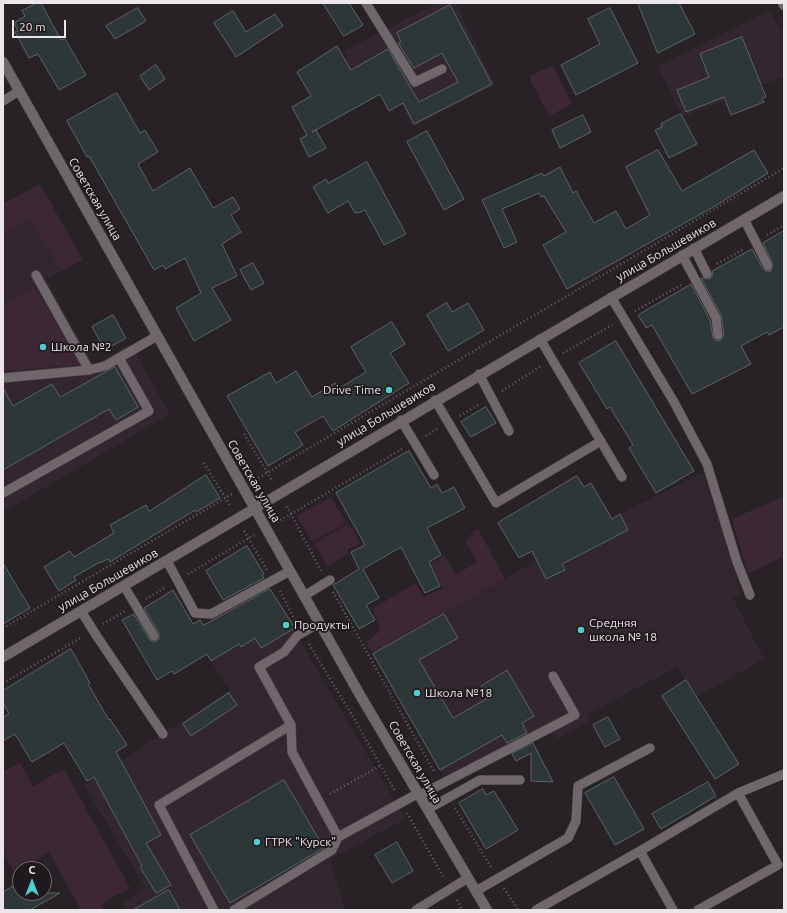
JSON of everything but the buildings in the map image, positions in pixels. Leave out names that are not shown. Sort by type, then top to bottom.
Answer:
[{"type":"street","name":"Советская улица","points":[[3,62],[304,596],[487,910]]},
{"type":"street","name":"улица Большевиков","points":[[3,657],[167,561],[401,420],[784,196]]},
{"type":"lane","points":[[366,3],[415,82],[442,69]]},
{"type":"lane","points":[[3,101],[19,91]]},
{"type":"lane","points":[[744,219],[768,266]]},
{"type":"lane","points":[[694,248],[706,272]]},
{"type":"lane","points":[[682,255],[716,318],[718,336]]},
{"type":"lane","points":[[36,275],[89,370]]},
{"type":"lane","points":[[611,297],[622,319],[674,402],[707,464],[750,595]]},
{"type":"lane","points":[[3,378],[89,370],[105,366],[157,336]]},
{"type":"lane","points":[[540,339],[622,477]]},
{"type":"lane","points":[[3,492],[149,411],[119,358]]},
{"type":"lane","points":[[479,374],[509,431]]},
{"type":"lane","points":[[435,400],[496,503],[601,441]]},
{"type":"lane","points":[[401,420],[434,475]]},
{"type":"lane","points":[[167,561],[196,613],[211,614],[290,571]]},
{"type":"lane","points":[[304,596],[329,581]]},
{"type":"lane","points":[[124,586],[154,636]]},
{"type":"lane","points":[[81,611],[96,636],[163,734]]},
{"type":"lane","points":[[320,623],[302,633],[284,652],[259,667],[291,725],[292,752],[338,837]]},
{"type":"lane","points":[[234,910],[332,850],[338,837],[401,803],[575,715],[553,676]]},
{"type":"lane","points":[[214,910],[159,805],[291,725]]},
{"type":"lane","points":[[476,891],[568,838],[576,821],[578,786],[650,748]]},
{"type":"lane","points":[[536,910],[640,852],[738,794],[784,774]]},
{"type":"lane","points":[[428,810],[480,780],[520,780]]},
{"type":"lane","points":[[698,910],[778,865],[738,794]]},
{"type":"lane","points":[[640,852],[673,910]]},
{"type":"lane","points":[[416,910],[468,878]]},
{"type":"path","points":[[3,628],[784,168]]},
{"type":"path","points":[[706,272],[784,225]]},
{"type":"path","points":[[441,783],[291,514],[492,397],[552,359],[695,277]]},
{"type":"path","points":[[204,463],[274,580],[302,633],[462,910]]},
{"type":"path","points":[[319,800],[380,766]]},
{"type":"path","points":[[449,797],[518,910]]},
{"type":"shaded area","points":[[437,3],[456,3],[495,85],[412,127],[402,103],[391,84],[385,78],[331,66],[347,58],[344,51]]},
{"type":"shaded area","points":[[770,10],[784,37],[784,76],[683,117],[658,66]]},
{"type":"shaded area","points":[[553,65],[572,104],[549,116],[529,77]]},
{"type":"shaded area","name":"Школа №2","points":[[40,184],[83,260],[46,279],[94,365],[130,344],[170,414],[3,512],[3,204]]},
{"type":"shaded area","points":[[40,184],[83,260],[61,271],[30,218],[3,234],[3,204]]},
{"type":"shaded area","points":[[34,287],[80,364],[3,371],[3,305]]},
{"type":"shaded area","name":"Средняя школа № 18","points":[[703,472],[742,594],[733,598],[764,659],[698,696],[677,667],[587,714],[591,720],[557,739],[552,731],[448,784],[372,652],[505,579],[537,560],[553,548]]},
{"type":"shaded area","points":[[784,496],[784,556],[748,574],[732,519]]},
{"type":"shaded area","points":[[331,497],[346,523],[312,542],[297,516]]},
{"type":"shaded area","points":[[347,524],[352,528],[360,544],[348,550],[348,554],[327,566],[314,543]]},
{"type":"shaded area","points":[[478,529],[505,579],[372,652],[366,642],[380,631],[373,609],[415,583],[424,597],[443,588],[430,564],[445,556],[456,575],[477,562],[465,541]]},
{"type":"shaded area","points":[[293,629],[405,819],[330,859],[345,910],[126,910],[122,904],[145,887],[84,785],[230,690],[211,661],[239,644],[241,647],[255,638],[261,648]]},
{"type":"shaded area","points":[[20,763],[33,786],[64,769],[130,888],[101,904],[105,910],[81,910],[49,852],[33,861],[12,861],[12,868],[3,852],[3,772]]},
{"type":"place","name":"Школа №2","points":[[43,347]]},
{"type":"place","name":"Drive Time","points":[[389,390]]},
{"type":"place","name":"Продукты","points":[[286,625]]},
{"type":"place","name":"Средняя школа № 18","points":[[581,630]]},
{"type":"place","name":"Школа №18","points":[[417,693]]},
{"type":"place","name":"ГТРК \"Курск\"","points":[[257,842]]}]
